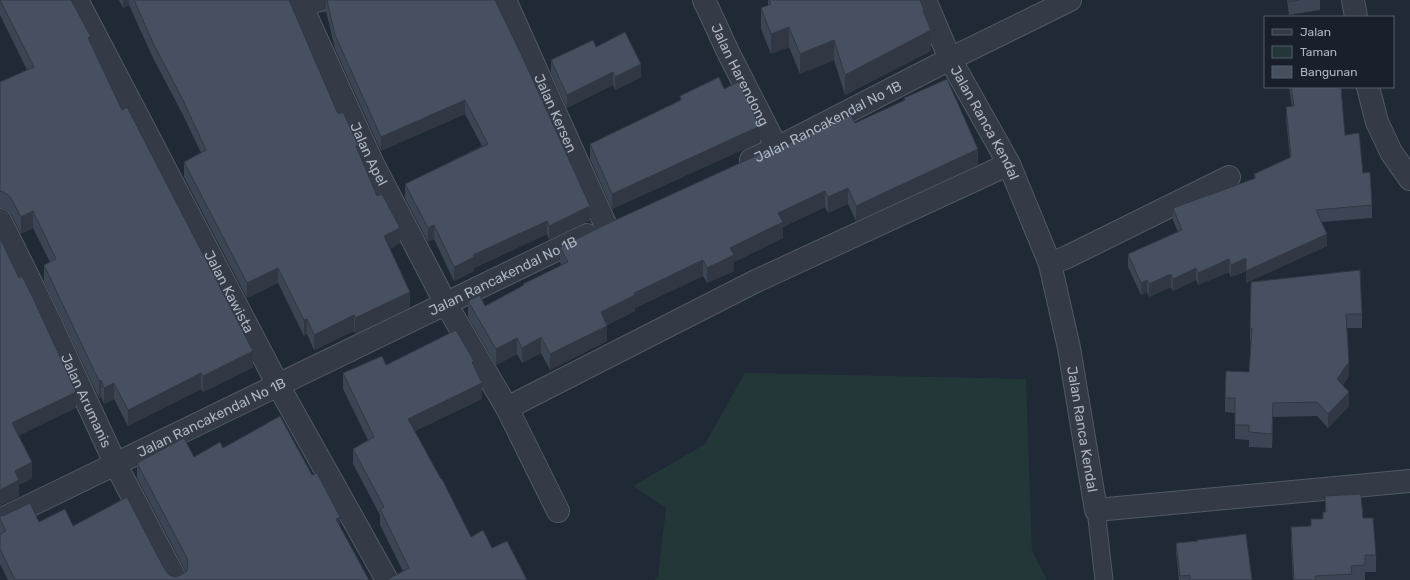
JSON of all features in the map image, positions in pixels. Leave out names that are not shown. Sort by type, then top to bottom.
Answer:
[{"type":"street","name":"Jalan Kawista","points":[[77,0],[278,385],[387,580]]},
{"type":"street","name":"Jalan Kersen","points":[[505,0],[613,223]]},
{"type":"street","name":"Jalan Harendong","points":[[704,0],[729,54],[777,148]]},
{"type":"street","name":"Jalan Ranca Kendal","points":[[926,0],[950,59],[1009,164],[1050,264],[1068,348],[1096,510],[1410,481]]},
{"type":"street","name":"Jalan Rancakendal No 1B","points":[[735,168],[1070,0]]},
{"type":"street","points":[[1353,0],[1356,16]]},
{"type":"street","name":"Jalan Apel","points":[[307,1],[372,162],[446,304],[507,408],[558,511]]},
{"type":"street","points":[[1368,88],[1376,122],[1391,152],[1410,179]]},
{"type":"street","points":[[507,408],[754,282],[1009,164]]},
{"type":"street","points":[[1050,264],[1229,177]]},
{"type":"street","name":"Jalan Arumanis","points":[[0,220],[44,309],[116,465],[176,580]]},
{"type":"street","name":"Jalan Rancakendal No 1B","points":[[0,520],[613,223]]},
{"type":"lane","points":[[1096,510],[1104,580]]},
{"type":"green space","points":[[745,373],[1026,379],[1032,551],[1047,580],[654,580],[658,577],[666,508],[633,486],[705,444]]},
{"type":"building","points":[[0,0],[71,0],[91,37],[88,38],[122,110],[127,107],[253,351],[203,376],[201,373],[128,410],[114,383],[104,388],[101,380],[99,381],[44,265],[56,259],[33,211],[21,217],[11,198],[7,194],[1,191],[0,192],[0,82],[34,67]]},
{"type":"building","points":[[134,0],[289,0],[338,114],[343,112],[358,145],[356,146],[377,196],[382,194],[400,228],[384,236],[410,292],[355,318],[354,315],[314,335],[307,319],[304,320],[278,268],[247,283],[184,162],[206,150],[183,100],[153,43]]},
{"type":"building","points":[[327,0],[495,0],[590,206],[549,226],[547,221],[473,255],[474,257],[454,267],[434,225],[428,228],[405,184],[488,144],[465,100],[381,137],[335,35]]},
{"type":"building","points":[[769,0],[920,0],[931,30],[845,75],[834,40],[800,54],[789,27],[771,34],[761,8],[771,4]]},
{"type":"building","points":[[625,32],[641,64],[615,77],[613,72],[567,95],[551,60],[593,40],[596,47]]},
{"type":"building","points":[[719,77],[724,89],[738,82],[760,126],[612,194],[590,144],[681,100],[680,96]]},
{"type":"building","points":[[947,79],[978,149],[856,206],[848,188],[828,197],[825,191],[778,213],[783,222],[730,248],[734,255],[707,268],[703,260],[634,293],[635,295],[601,312],[607,326],[550,354],[541,337],[522,348],[517,338],[496,349],[468,301],[480,295],[485,306],[524,285],[523,284],[568,262],[560,247],[773,148],[774,150],[851,115],[855,123],[905,100],[904,98]]},
{"type":"building","points":[[1291,88],[1341,88],[1345,135],[1359,133],[1363,173],[1370,172],[1372,205],[1316,210],[1327,234],[1246,271],[1246,258],[1231,265],[1229,259],[1198,273],[1196,268],[1173,279],[1171,274],[1149,284],[1147,280],[1141,283],[1128,254],[1182,230],[1173,208],[1256,178],[1254,174],[1291,157],[1286,107],[1294,106]]},
{"type":"building","points":[[0,238],[19,278],[22,276],[33,298],[76,392],[12,423],[32,462],[15,471],[19,480],[0,490]]},
{"type":"building","points":[[1360,270],[1362,314],[1346,314],[1349,362],[1337,379],[1349,392],[1328,414],[1317,402],[1273,403],[1272,434],[1249,432],[1249,425],[1235,425],[1235,398],[1225,398],[1226,371],[1249,372],[1252,328],[1250,328],[1251,282]]},
{"type":"building","points":[[456,330],[474,361],[472,362],[482,383],[408,419],[442,479],[471,537],[483,530],[492,548],[507,541],[527,580],[386,580],[409,568],[380,509],[384,507],[353,449],[374,437],[343,373],[382,356],[386,365]]},
{"type":"building","points":[[280,416],[312,475],[317,473],[340,517],[336,519],[369,580],[15,580],[0,549],[0,534],[6,531],[0,516],[30,503],[39,522],[65,509],[73,526],[127,497],[165,570],[169,575],[175,577],[181,575],[187,571],[187,558],[137,463],[184,438],[194,457],[220,442],[223,448]]},
{"type":"building","points":[[1361,494],[1363,518],[1373,518],[1376,555],[1365,555],[1365,565],[1351,566],[1352,574],[1315,576],[1316,580],[1294,580],[1291,527],[1311,526],[1311,519],[1323,519],[1323,512],[1326,512],[1325,496]]},
{"type":"building","points":[[1246,534],[1252,580],[1190,580],[1190,575],[1180,576],[1176,543]]}]
